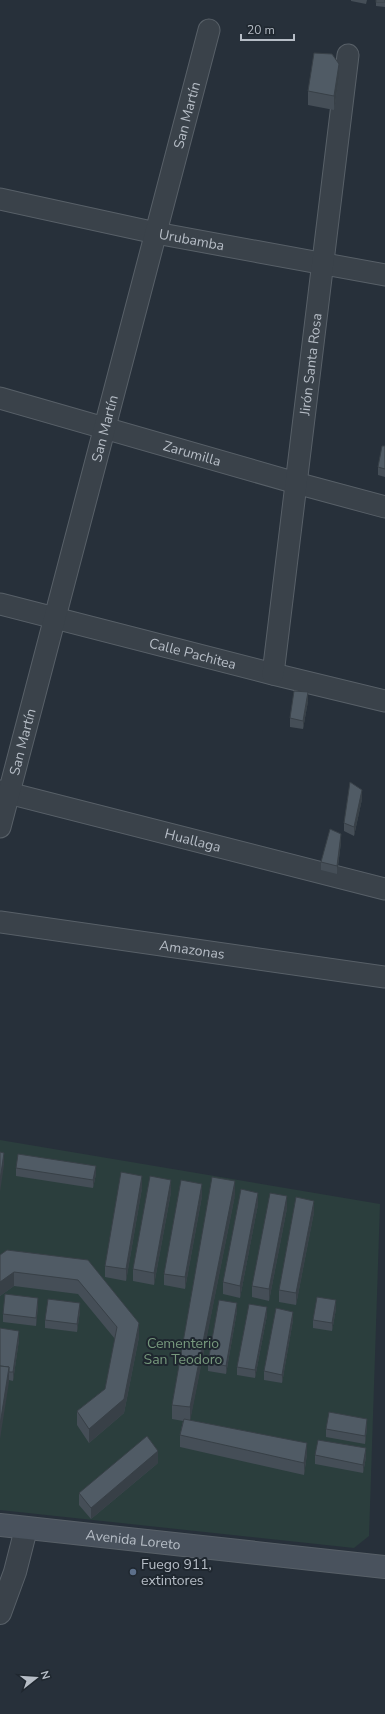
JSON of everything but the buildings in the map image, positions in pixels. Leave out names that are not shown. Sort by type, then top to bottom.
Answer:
[{"type":"main road","name":"Avenida Loreto","points":[[0,1525],[385,1567]]},
{"type":"street","name":"San Martín","points":[[0,828],[4,792],[55,618],[210,30]]},
{"type":"street","name":"Jirón Santa Rosa","points":[[273,674],[348,55]]},
{"type":"street","name":"Urubamba","points":[[0,199],[156,233],[385,275]]},
{"type":"street","name":"Zarumilla","points":[[0,398],[385,507]]},
{"type":"street","name":"Calle Pachitea","points":[[0,604],[385,701]]},
{"type":"street","name":"Huallaga","points":[[4,792],[385,889]]},
{"type":"street","name":"Amazonas","points":[[0,922],[385,977]]},
{"type":"street","points":[[0,1614],[15,1572],[26,1529]]},
{"type":"green space","name":"Cementerio San Teodoro","points":[[0,1140],[380,1204],[369,1536],[354,1548],[0,1510]]},
{"type":"place","name":"Fuego 911, extintores","points":[[133,1572]]}]
